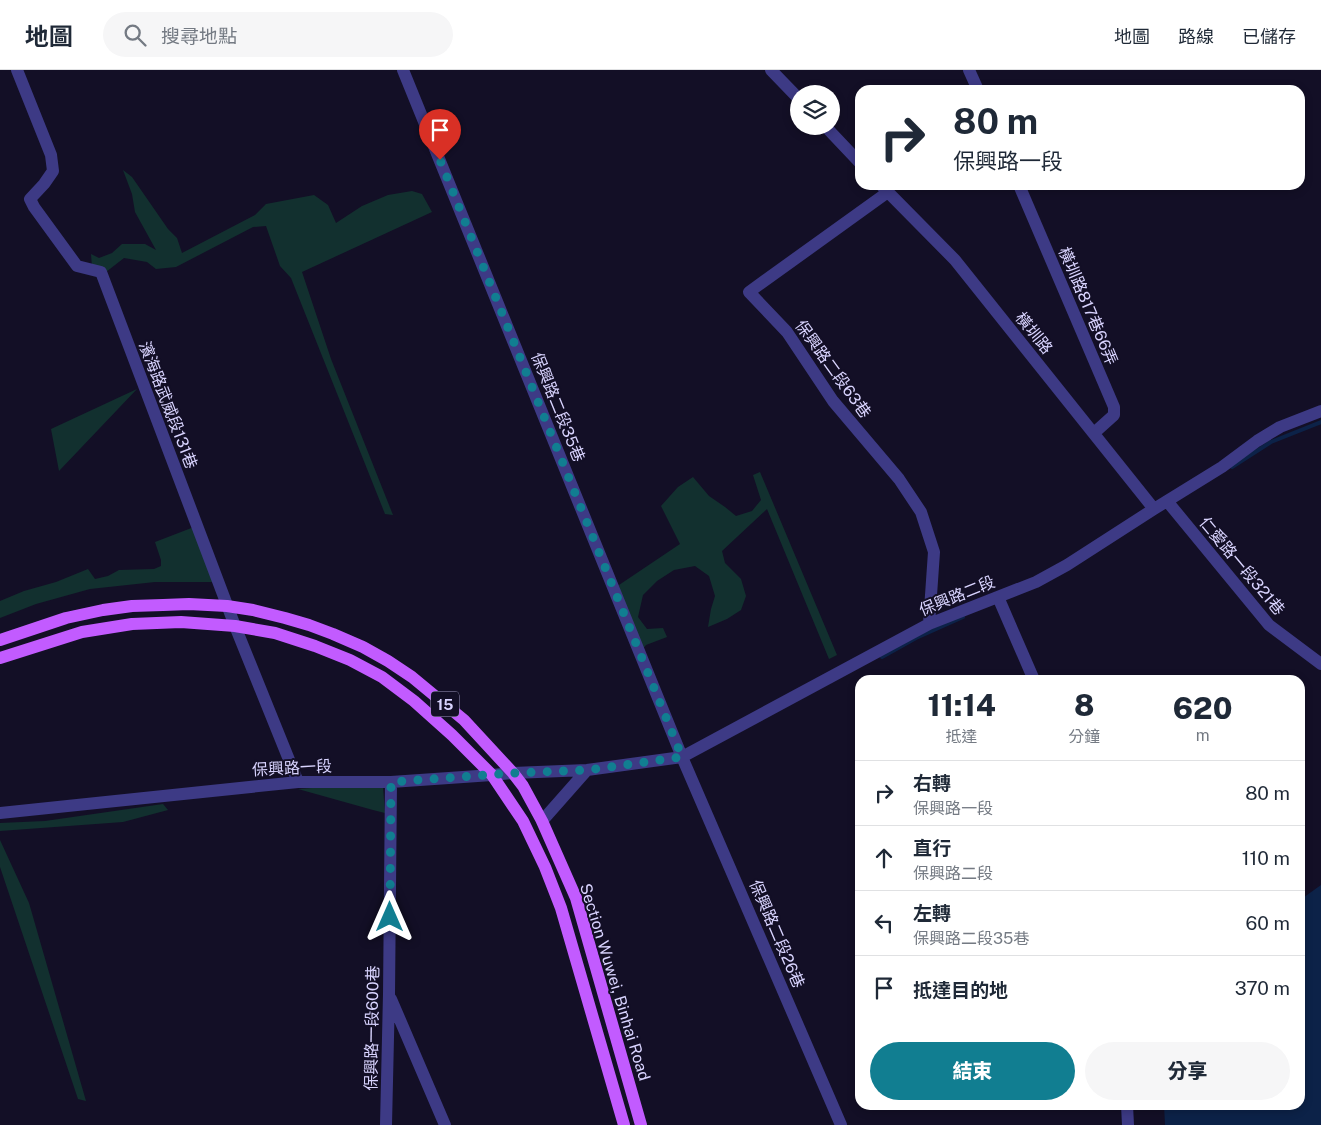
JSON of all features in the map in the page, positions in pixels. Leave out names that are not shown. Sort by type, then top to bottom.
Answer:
[{"type":"main road","name":"Section Wuwei, Binhai Road","points":[[0,640],[66,618],[103,610],[132,606],[190,604],[227,606],[253,610],[308,625],[362,647],[412,677],[464,720],[514,773],[542,822],[576,898],[641,1125]]},
{"type":"main road","name":"Section Wuwei, Binhai Road","points":[[6,655],[82,632],[132,624],[181,622],[235,626],[275,633],[350,660],[382,677],[420,706],[492,775],[523,821],[561,908],[624,1125]]},
{"type":"street","name":"濱海路武威段131巷","points":[[17,70],[51,155],[53,171],[30,199],[77,266],[101,272],[227,606],[298,782]]},
{"type":"street","name":"保興路二段35巷","points":[[403,70],[682,757]]},
{"type":"street","points":[[771,70],[790,90]]},
{"type":"street","points":[[969,70],[976,85]]},
{"type":"street","points":[[834,135],[855,158]]},
{"type":"street","name":"保興路二段63巷","points":[[883,190],[749,292],[787,332],[833,401],[899,478],[921,512],[934,552],[929,624]]},
{"type":"street","name":"橫圳路","points":[[885,190],[955,260],[1154,509]]},
{"type":"street","name":"橫圳路817巷66弄","points":[[1021,190],[1114,407],[1114,415],[1094,433]]},
{"type":"street","name":"保興路二段","points":[[588,770],[682,757],[929,624],[1036,582],[1222,467],[1256,441],[1280,427],[1321,411]]},
{"type":"street","name":"仁愛路一段321巷","points":[[1167,501],[1269,625],[1321,664]]},
{"type":"street","points":[[998,597],[1032,675]]},
{"type":"street","name":"保興路二段26巷","points":[[682,757],[841,1125]]},
{"type":"street","points":[[542,822],[588,770]]},
{"type":"street","name":"保興路一段","points":[[0,813],[298,782],[391,782],[514,773],[588,770]]},
{"type":"street","name":"保興路一段600巷","points":[[386,1125],[391,782]]},
{"type":"street","points":[[389,994],[445,1125]]},
{"type":"street","points":[[1127,1110],[1128,1125]]},
{"type":"green space","points":[[123,170],[132,177],[168,229],[177,238],[182,253],[255,215],[266,204],[314,195],[328,205],[336,223],[362,206],[388,195],[412,191],[422,194],[432,212],[302,272],[331,359],[393,515],[385,514],[291,278],[280,266],[266,226],[253,227],[176,267],[156,269],[147,262],[124,258],[106,272],[92,267],[91,254],[99,258],[112,253],[122,244],[145,244],[156,250],[135,212],[132,194]]},
{"type":"green space","points":[[137,389],[59,471],[51,429]]},
{"type":"green space","points":[[760,472],[837,655],[829,659],[767,509],[722,551],[725,563],[741,579],[746,596],[741,610],[727,619],[708,627],[715,596],[709,576],[695,566],[674,570],[657,581],[643,595],[638,617],[647,629],[663,628],[667,637],[646,645],[642,650],[619,585],[680,544],[661,506],[678,487],[693,477],[709,496],[736,516],[752,511],[761,500],[753,475]]},
{"type":"green space","points":[[194,527],[216,582],[155,582],[90,589],[36,604],[0,618],[0,601],[88,569],[95,579],[108,576],[119,570],[154,569],[161,566],[155,542]]},
{"type":"green space","points":[[380,783],[383,787],[385,813],[298,789]]},
{"type":"green space","points":[[163,804],[168,810],[123,822],[0,831],[0,823],[45,821]]},
{"type":"green space","points":[[0,840],[29,903],[86,1101],[78,1099],[0,867]]},
{"type":"water","points":[[1321,885],[1321,1125],[1165,1125],[1164,1110],[1305,1110],[1305,896]]},
{"type":"waterway","points":[[1232,467],[1271,442],[1321,422]]},
{"type":"waterway","points":[[882,657],[916,638],[963,617]]},
{"type":"route","points":[[390,917],[391,782],[514,773],[588,770],[682,757],[440,160]]}]
